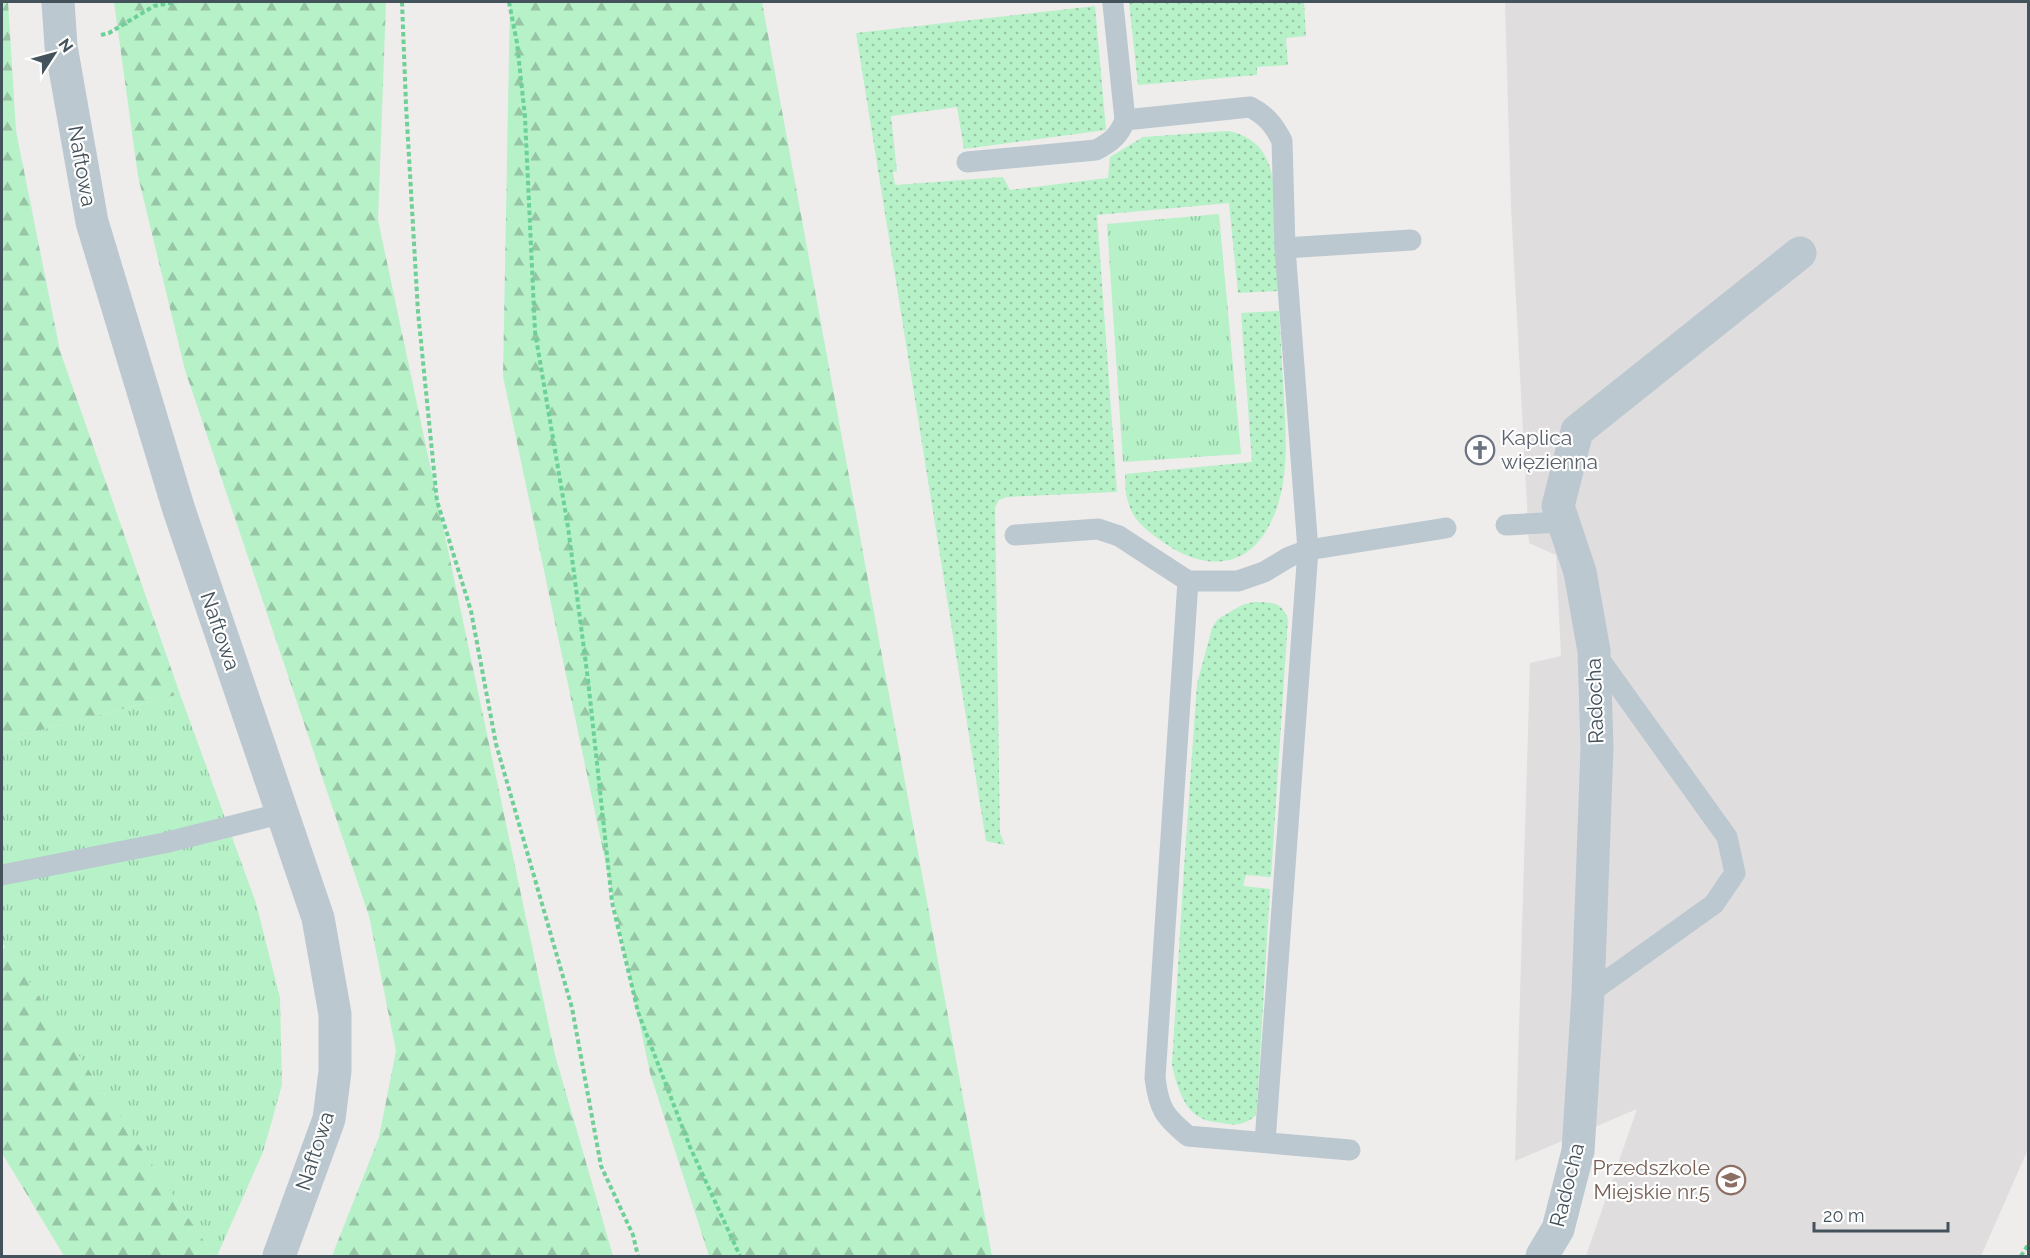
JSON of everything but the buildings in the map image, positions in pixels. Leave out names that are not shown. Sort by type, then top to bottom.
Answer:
[{"type":"street","name":"Naftowa","points":[[58,2],[61,46],[92,222],[179,510],[318,918],[335,1014],[335,1071],[329,1119],[279,1257]]},
{"type":"street","name":"Radocha","points":[[1542,1257],[1558,1229],[1578,1151],[1588,994],[1597,748],[1594,651],[1580,572],[1558,506],[1577,431],[1800,253]]},
{"type":"lane","points":[[967,162],[1096,150],[1110,143],[1120,134],[1125,120],[1113,4]]},
{"type":"lane","points":[[1125,120],[1250,107],[1262,113],[1275,126],[1282,141],[1285,248],[1308,550],[1265,1142]]},
{"type":"lane","points":[[1285,248],[1411,240]]},
{"type":"lane","points":[[1506,525],[1563,522]]},
{"type":"lane","points":[[1015,535],[1098,529],[1119,536],[1188,581],[1238,580],[1264,572],[1288,557],[1308,550],[1446,528]]},
{"type":"lane","points":[[1188,581],[1155,1078],[1158,1101],[1169,1121],[1188,1136],[1350,1150]]},
{"type":"lane","points":[[1588,994],[1714,904],[1735,873],[1727,837],[1594,651]]},
{"type":"lane","points":[[2,874],[164,843],[283,813]]},
{"type":"path","points":[[98,36],[109,33],[154,6],[176,2]]},
{"type":"path","points":[[402,2],[418,312],[437,501],[471,611],[496,744],[572,1008],[602,1166],[633,1235],[638,1257]]},
{"type":"path","points":[[509,2],[517,43],[525,117],[535,332],[570,539],[590,691],[612,902],[638,1012],[690,1147],[740,1257]]},
{"type":"path","points":[[2021,1257],[2028,1245]]},
{"type":"shaded area","points":[[1505,2],[2028,2],[2028,1149],[1981,1256],[1586,1256],[1637,1109],[1515,1161],[1530,663],[1561,656],[1556,555],[1529,543],[1511,207]]},
{"type":"green space","points":[[2,2],[8,2],[16,131],[60,351],[180,694],[2,740]]},
{"type":"green space","points":[[114,2],[386,2],[378,220],[555,1055],[613,1256],[332,1256],[379,1137],[396,1051],[369,916],[185,370],[138,176]]},
{"type":"green space","points":[[510,2],[762,2],[992,1256],[709,1256],[650,1073],[503,376]]},
{"type":"green space","points":[[1129,2],[1304,2],[1306,36],[1286,38],[1288,65],[1257,67],[1257,75],[1138,85]]},
{"type":"green space","points":[[1095,6],[1106,130],[964,149],[957,107],[891,116],[897,171],[893,172],[895,185],[1003,177],[1010,190],[1108,178],[1110,157],[1143,137],[1234,132],[1250,139],[1259,147],[1269,163],[1273,179],[1278,291],[1238,293],[1229,203],[1097,215],[1117,492],[1007,497],[999,500],[995,507],[1000,833],[1005,845],[986,841],[856,33]]},
{"type":"green space","points":[[1219,214],[1241,454],[1123,462],[1107,224]]},
{"type":"green space","points":[[1279,311],[1286,446],[1284,478],[1276,509],[1260,540],[1247,552],[1234,559],[1219,562],[1204,561],[1189,556],[1155,536],[1135,518],[1127,499],[1125,474],[1252,462],[1241,313]]},
{"type":"green space","points":[[1266,602],[1279,606],[1288,619],[1271,877],[1246,875],[1243,886],[1270,889],[1256,1115],[1244,1123],[1232,1124],[1207,1120],[1193,1113],[1184,1101],[1172,1064],[1197,684],[1212,628],[1218,619],[1242,605]]},
{"type":"green space","points":[[180,694],[256,903],[280,998],[282,1085],[263,1152],[217,1256],[214,1256],[2,942],[2,740]]},
{"type":"green space","points":[[5,946],[214,1256],[64,1256],[2,1153],[2,951]]},
{"type":"place","name":"Kaplica więzienna","points":[[1480,450]]},
{"type":"place","name":"Przedszkole Miejskie nr.5","points":[[1731,1180]]}]
